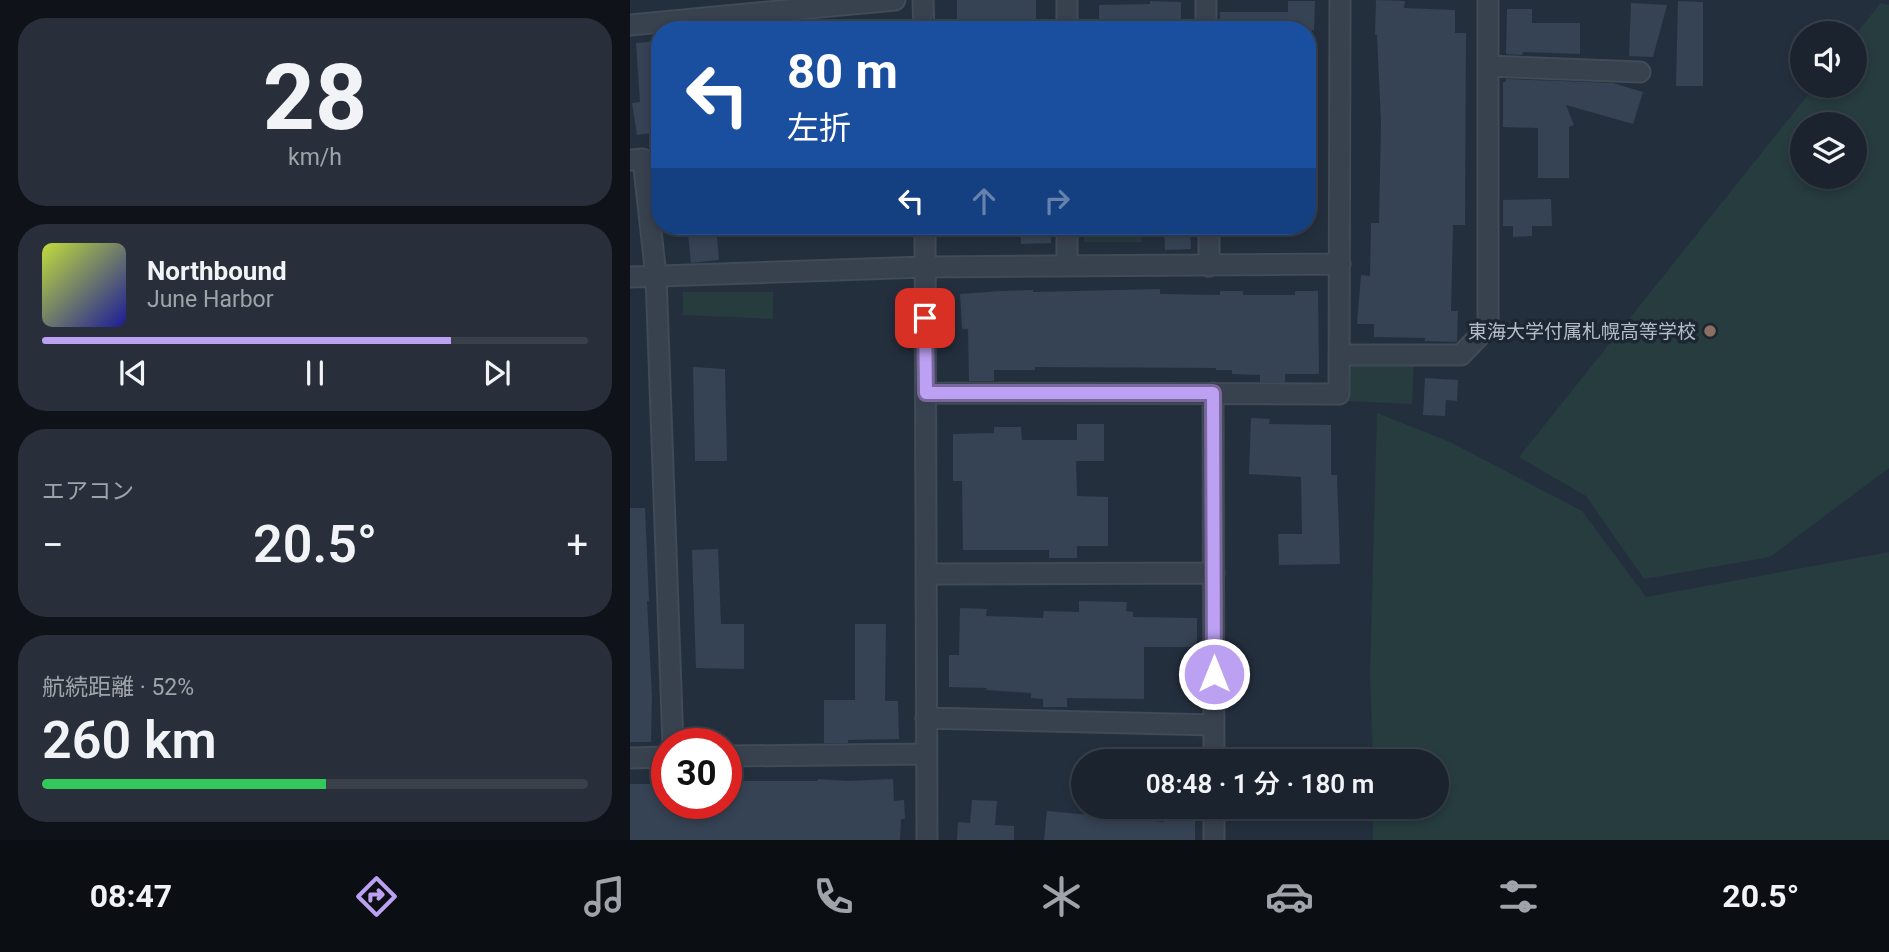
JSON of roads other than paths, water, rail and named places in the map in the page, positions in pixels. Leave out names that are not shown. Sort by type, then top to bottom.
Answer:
[{"type":"street","points":[[672,21],[895,0]]},
{"type":"street","points":[[923,0],[924,21]]},
{"type":"street","points":[[1067,0],[1067,21]]},
{"type":"street","points":[[1206,0],[1206,21]]},
{"type":"street","points":[[926,393],[1339,394],[1340,0]]},
{"type":"street","points":[[1340,355],[1461,355],[1488,327],[1488,0]]},
{"type":"street","points":[[630,25],[651,23]]},
{"type":"street","points":[[1488,66],[1640,72]]},
{"type":"street","points":[[630,160],[643,159],[651,231]]},
{"type":"street","points":[[651,235],[656,276],[672,728]]},
{"type":"street","points":[[925,235],[927,840]]},
{"type":"street","points":[[1066,235],[1066,267]]},
{"type":"street","points":[[1209,235],[1209,265]]},
{"type":"street","points":[[630,277],[925,267],[1340,264]]},
{"type":"street","points":[[1213,393],[1214,749]]},
{"type":"street","points":[[926,574],[1214,573]]},
{"type":"street","points":[[926,718],[1214,725]]},
{"type":"street","points":[[742,756],[925,754]]},
{"type":"street","points":[[630,758],[651,757]]},
{"type":"street","points":[[1214,819],[1214,840]]},
{"type":"place","name":"東海大学付属札幌高等学校","points":[[1710,331]]}]
